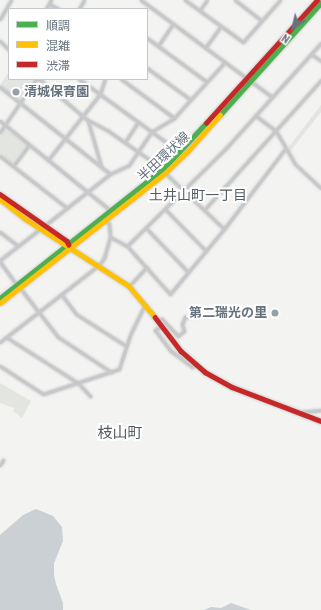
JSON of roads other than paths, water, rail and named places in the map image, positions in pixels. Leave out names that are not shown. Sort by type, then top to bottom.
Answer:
[{"type":"main road","name":"半田環状線","points":[[0,303],[70,246],[106,220],[188,151],[317,0]]},
{"type":"main road","name":"半田環状線","points":[[248,80],[321,3]]},
{"type":"main road","name":"半田環状線","points":[[70,246],[111,211],[164,171]]},
{"type":"main road","points":[[0,194],[42,227]]},
{"type":"main road","points":[[0,199],[66,241],[70,246],[129,286],[182,351],[195,364],[224,383],[321,421]]},
{"type":"main road","name":"半田環状線","points":[[0,298],[19,286]]},
{"type":"street","points":[[0,19],[11,0]]},
{"type":"street","points":[[47,8],[51,0]]},
{"type":"street","points":[[142,0],[272,97]]},
{"type":"street","points":[[186,0],[243,42],[280,0]]},
{"type":"street","points":[[200,10],[207,0]]},
{"type":"street","points":[[235,0],[262,21]]},
{"type":"street","points":[[49,4],[57,8]]},
{"type":"street","points":[[158,46],[173,24]]},
{"type":"street","points":[[205,48],[221,26]]},
{"type":"street","points":[[148,39],[207,82]]},
{"type":"street","points":[[0,41],[8,49]]},
{"type":"street","points":[[127,246],[227,148],[321,43]]},
{"type":"street","points":[[311,54],[321,61]]},
{"type":"street","points":[[111,372],[58,337],[0,261],[110,174],[126,168],[151,132],[174,118],[225,62]]},
{"type":"street","points":[[148,69],[191,100]]},
{"type":"street","points":[[0,132],[36,80]]},
{"type":"street","points":[[38,80],[88,121],[125,142],[155,162],[224,230]]},
{"type":"street","points":[[80,80],[167,143],[155,162]]},
{"type":"street","points":[[48,160],[100,94],[105,80]]},
{"type":"street","points":[[123,80],[174,118]]},
{"type":"street","points":[[204,210],[321,80]]},
{"type":"street","points":[[0,87],[19,104],[110,174]]},
{"type":"street","points":[[256,116],[276,131],[285,149],[301,171],[321,188]]},
{"type":"street","points":[[0,121],[111,211]]},
{"type":"street","points":[[88,121],[101,166]]},
{"type":"street","points":[[125,142],[138,122]]},
{"type":"street","points":[[13,166],[30,145]]},
{"type":"street","points":[[110,237],[127,246],[170,294],[224,230],[285,149]]},
{"type":"street","points":[[0,156],[66,208]]},
{"type":"street","points":[[165,209],[206,251]]},
{"type":"street","points":[[0,342],[99,265],[104,258],[110,237],[109,224],[106,220]]},
{"type":"street","points":[[146,228],[188,272]]},
{"type":"street","points":[[0,232],[18,246]]},
{"type":"street","points":[[129,286],[147,267]]},
{"type":"street","points":[[61,294],[76,314],[126,346]]},
{"type":"street","points":[[0,366],[43,394],[119,369],[126,346],[145,304]]},
{"type":"street","points":[[157,320],[162,318],[178,336],[184,331],[182,324],[185,317],[200,315]]},
{"type":"street","points":[[162,325],[156,330],[171,351],[192,367],[195,364]]},
{"type":"street","points":[[6,337],[78,383],[90,396]]},
{"type":"street","points":[[299,412],[321,410]]},
{"type":"street","points":[[0,465],[3,460]]},
{"type":"place","name":"清城保育園","points":[[16,92]]},
{"type":"place","name":"第二瑞光の里","points":[[275,313]]},
{"type":"district","name":"土井山町一丁目","points":[[198,195]]},
{"type":"district","name":"枝山町","points":[[120,434]]}]
